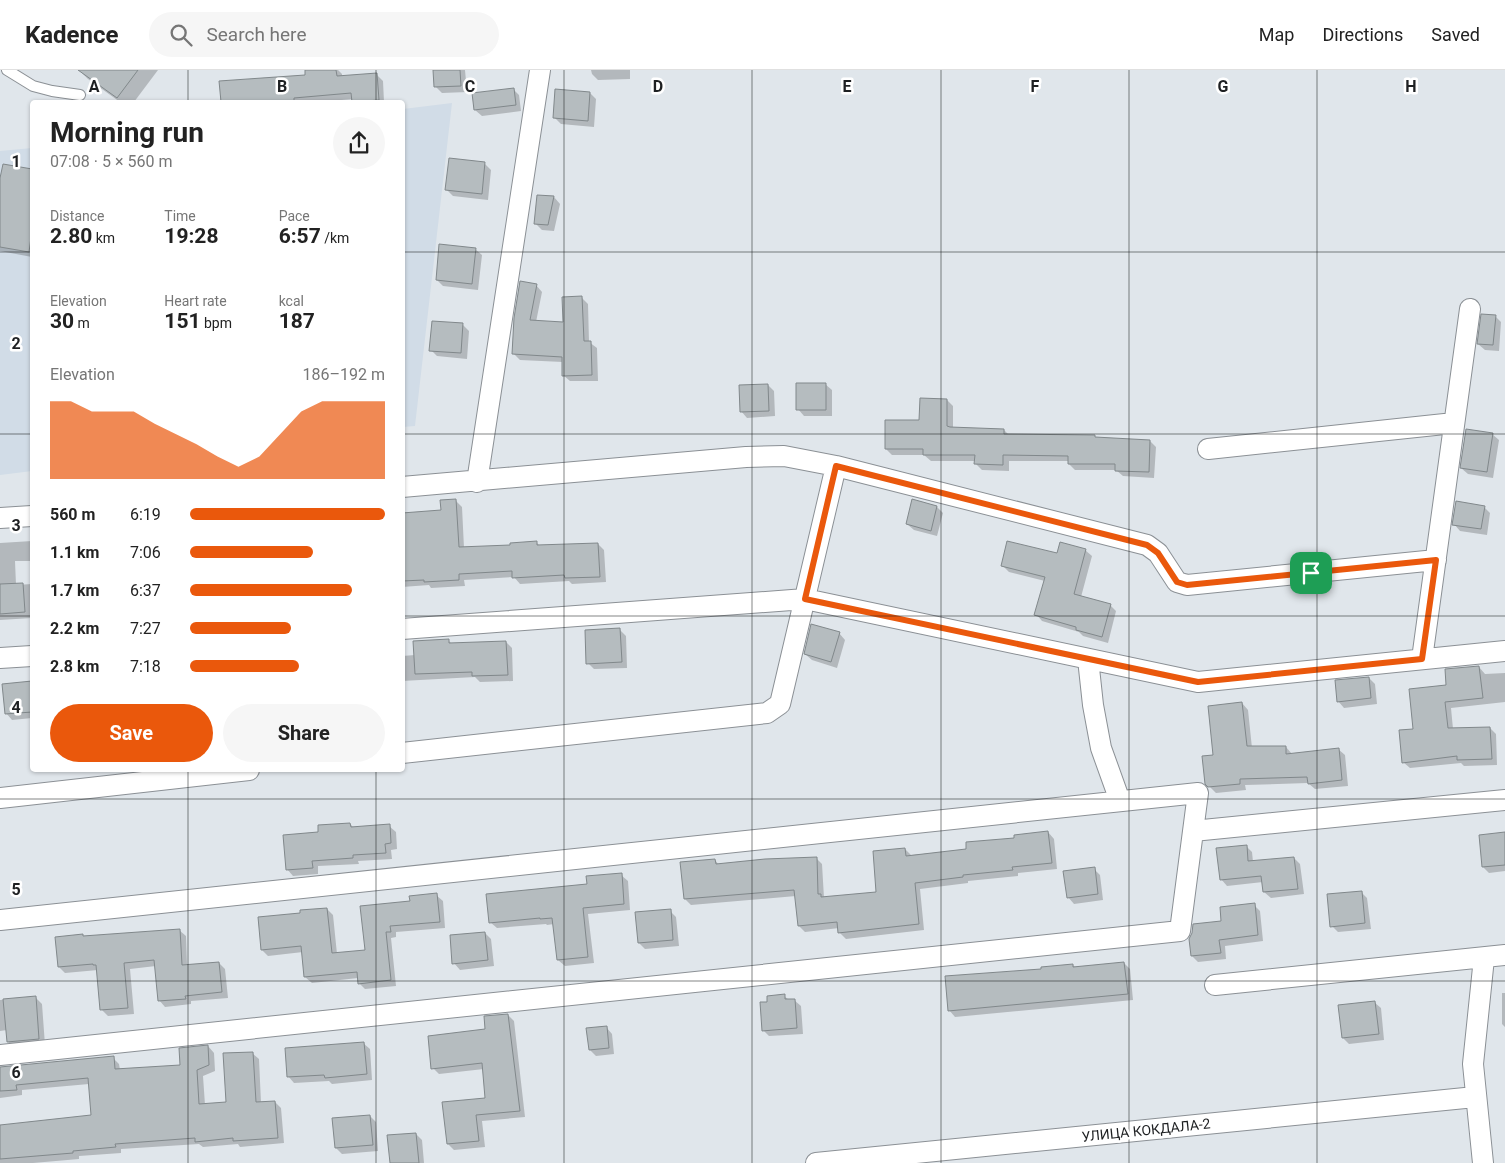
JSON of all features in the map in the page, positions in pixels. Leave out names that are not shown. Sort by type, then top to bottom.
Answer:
[{"type":"street","points":[[477,482],[540,70]]},
{"type":"street","points":[[1422,659],[1470,308]]},
{"type":"street","points":[[1208,449],[1454,423]]},
{"type":"street","points":[[405,488],[746,457],[784,456],[836,466],[1147,545],[1158,553],[1177,582],[1187,585],[1436,560]]},
{"type":"street","points":[[405,753],[767,713],[780,704],[836,466]]},
{"type":"street","points":[[0,518],[30,516]]},
{"type":"street","points":[[405,629],[805,599],[1198,682],[1505,651]]},
{"type":"street","points":[[0,658],[30,656]]},
{"type":"street","points":[[1088,659],[1093,705],[1101,748],[1120,801]]},
{"type":"street","points":[[0,798],[231,772]]},
{"type":"street","points":[[0,920],[1198,793],[1180,931],[0,1055]]},
{"type":"street","points":[[1193,831],[1505,800]]},
{"type":"street","points":[[1215,985],[1505,955]]},
{"type":"street","points":[[1483,1163],[1473,1064],[1484,958]]},
{"type":"street","name":"УЛИЦА КОКДАЛА-2","points":[[816,1163],[1475,1097]]},
{"type":"lane","points":[[6,70],[33,86],[52,92],[80,95]]},
{"type":"shaded area","points":[[452,103],[415,426],[405,427],[405,109]]},
{"type":"shaded area","points":[[30,148],[30,471],[0,475],[0,151]]},
{"type":"building","points":[[78,70],[138,70],[117,98]]},
{"type":"building","points":[[305,70],[336,70],[337,76],[377,73],[379,100],[352,100],[351,93],[294,98],[294,100],[221,100],[219,81],[305,75]]},
{"type":"building","points":[[433,70],[460,70],[461,86],[434,87]]},
{"type":"building","points":[[514,88],[516,105],[474,110],[472,93]]},
{"type":"building","points":[[555,89],[590,92],[588,121],[553,118]]},
{"type":"building","points":[[449,158],[485,162],[482,194],[445,190]]},
{"type":"building","points":[[3,164],[30,169],[29,252],[0,247],[0,178]]},
{"type":"building","points":[[537,195],[554,196],[548,225],[534,224]]},
{"type":"building","points":[[439,244],[476,248],[472,284],[436,280]]},
{"type":"building","points":[[520,281],[537,284],[530,320],[563,322],[562,297],[582,296],[584,341],[591,341],[592,375],[562,376],[562,357],[512,354],[514,318]]},
{"type":"building","points":[[1481,314],[1496,315],[1493,345],[1477,344]]},
{"type":"building","points":[[432,321],[463,323],[461,353],[429,351]]},
{"type":"building","points":[[796,383],[826,383],[826,410],[796,410]]},
{"type":"building","points":[[768,384],[769,411],[740,412],[739,385]]},
{"type":"building","points":[[920,398],[947,399],[947,426],[950,427],[1004,429],[1004,434],[1095,435],[1095,437],[1150,440],[1149,472],[1115,471],[1115,464],[1068,464],[1068,456],[1003,455],[1003,465],[974,464],[975,455],[923,455],[923,449],[885,449],[885,420],[919,420]]},
{"type":"building","points":[[1466,429],[1493,433],[1487,472],[1460,468]]},
{"type":"building","points":[[456,499],[459,547],[510,545],[510,543],[537,541],[537,545],[598,543],[600,577],[565,578],[564,575],[512,578],[512,571],[459,574],[459,580],[405,581],[405,513],[441,510],[440,500]]},
{"type":"building","points":[[912,499],[937,506],[931,531],[906,524]]},
{"type":"building","points":[[1456,501],[1485,506],[1481,529],[1452,525]]},
{"type":"building","points":[[1007,541],[1057,553],[1060,542],[1086,549],[1074,594],[1111,604],[1102,637],[1076,630],[1076,627],[1034,615],[1045,577],[1001,566]]},
{"type":"building","points":[[23,583],[25,612],[0,614],[0,584]]},
{"type":"building","points":[[811,624],[840,632],[831,662],[804,654]]},
{"type":"building","points":[[620,628],[622,662],[586,664],[585,630]]},
{"type":"building","points":[[449,639],[449,643],[506,641],[508,675],[472,676],[472,672],[415,674],[413,641]]},
{"type":"building","points":[[1479,666],[1483,698],[1445,702],[1448,728],[1490,727],[1492,759],[1457,760],[1457,756],[1402,763],[1399,730],[1413,729],[1409,689],[1446,685],[1445,669]]},
{"type":"building","points":[[1369,677],[1371,698],[1337,702],[1335,680]]},
{"type":"building","points":[[30,681],[30,712],[5,714],[2,684]]},
{"type":"building","points":[[1242,702],[1247,746],[1286,746],[1286,754],[1339,748],[1342,780],[1308,784],[1307,777],[1240,779],[1240,784],[1208,787],[1205,784],[1202,756],[1213,755],[1208,706]]},
{"type":"building","points":[[350,823],[351,827],[390,824],[391,843],[385,844],[386,853],[353,855],[353,858],[312,861],[313,868],[286,870],[283,835],[318,832],[318,825]]},
{"type":"building","points":[[1048,831],[1052,863],[1012,867],[1013,870],[963,875],[963,877],[915,883],[919,924],[838,933],[837,922],[798,926],[794,890],[684,899],[680,862],[715,859],[716,864],[765,859],[817,857],[818,894],[821,894],[821,897],[876,892],[873,851],[905,848],[906,856],[966,849],[966,842],[1014,838],[1014,835]]},
{"type":"building","points":[[1505,832],[1505,865],[1482,867],[1479,835]]},
{"type":"building","points":[[1247,845],[1248,861],[1294,857],[1298,889],[1263,892],[1261,876],[1220,880],[1216,848]]},
{"type":"building","points":[[1095,867],[1098,894],[1067,898],[1063,871]]},
{"type":"building","points":[[622,873],[624,904],[583,908],[588,957],[557,960],[552,918],[489,923],[486,894],[587,884],[586,876]]},
{"type":"building","points":[[1362,891],[1365,923],[1330,927],[1327,894]]},
{"type":"building","points":[[437,893],[440,922],[390,926],[391,932],[386,932],[391,980],[358,984],[357,972],[304,977],[301,946],[261,950],[258,917],[300,913],[300,910],[327,908],[332,953],[365,950],[360,906],[410,901],[409,896]]},
{"type":"building","points":[[1255,903],[1258,935],[1219,940],[1221,953],[1191,956],[1189,939],[1193,924],[1221,921],[1220,907]]},
{"type":"building","points":[[671,909],[673,940],[638,943],[635,912]]},
{"type":"building","points":[[180,929],[182,965],[219,962],[222,992],[185,996],[186,999],[158,1001],[154,960],[124,963],[128,1008],[100,1010],[96,965],[58,967],[55,937]]},
{"type":"building","points":[[485,932],[488,960],[452,964],[450,935]]},
{"type":"building","points":[[1124,962],[1128,994],[948,1011],[945,976],[1041,969],[1041,967],[1073,964],[1073,967]]},
{"type":"building","points":[[785,994],[785,999],[795,999],[797,1028],[762,1031],[760,1002],[767,1002],[767,996]]},
{"type":"building","points":[[36,996],[39,1039],[7,1042],[3,999]]},
{"type":"building","points":[[1375,1001],[1379,1034],[1342,1038],[1338,1005]]},
{"type":"building","points":[[508,1014],[520,1111],[476,1115],[479,1141],[447,1144],[442,1102],[485,1098],[482,1063],[431,1069],[428,1036],[485,1029],[484,1016]]},
{"type":"building","points":[[607,1026],[609,1048],[589,1050],[586,1028]]},
{"type":"building","points":[[364,1042],[367,1074],[325,1078],[324,1075],[287,1077],[285,1048]]},
{"type":"building","points":[[208,1045],[209,1065],[197,1070],[199,1104],[226,1102],[223,1053],[253,1052],[256,1102],[275,1101],[278,1138],[233,1141],[233,1138],[195,1142],[195,1138],[115,1144],[116,1147],[73,1151],[73,1153],[0,1159],[0,1125],[91,1115],[88,1078],[16,1085],[17,1090],[0,1091],[0,1067],[114,1056],[115,1069],[180,1065],[179,1048]]},
{"type":"building","points":[[370,1115],[373,1145],[335,1148],[332,1118]]},
{"type":"building","points":[[416,1133],[419,1163],[390,1163],[387,1135]]},
{"type":"route","points":[[836,466],[1147,545],[1158,553],[1177,582],[1187,585],[1311,573],[1436,560],[1422,659],[1198,682],[805,599],[836,466]]}]
